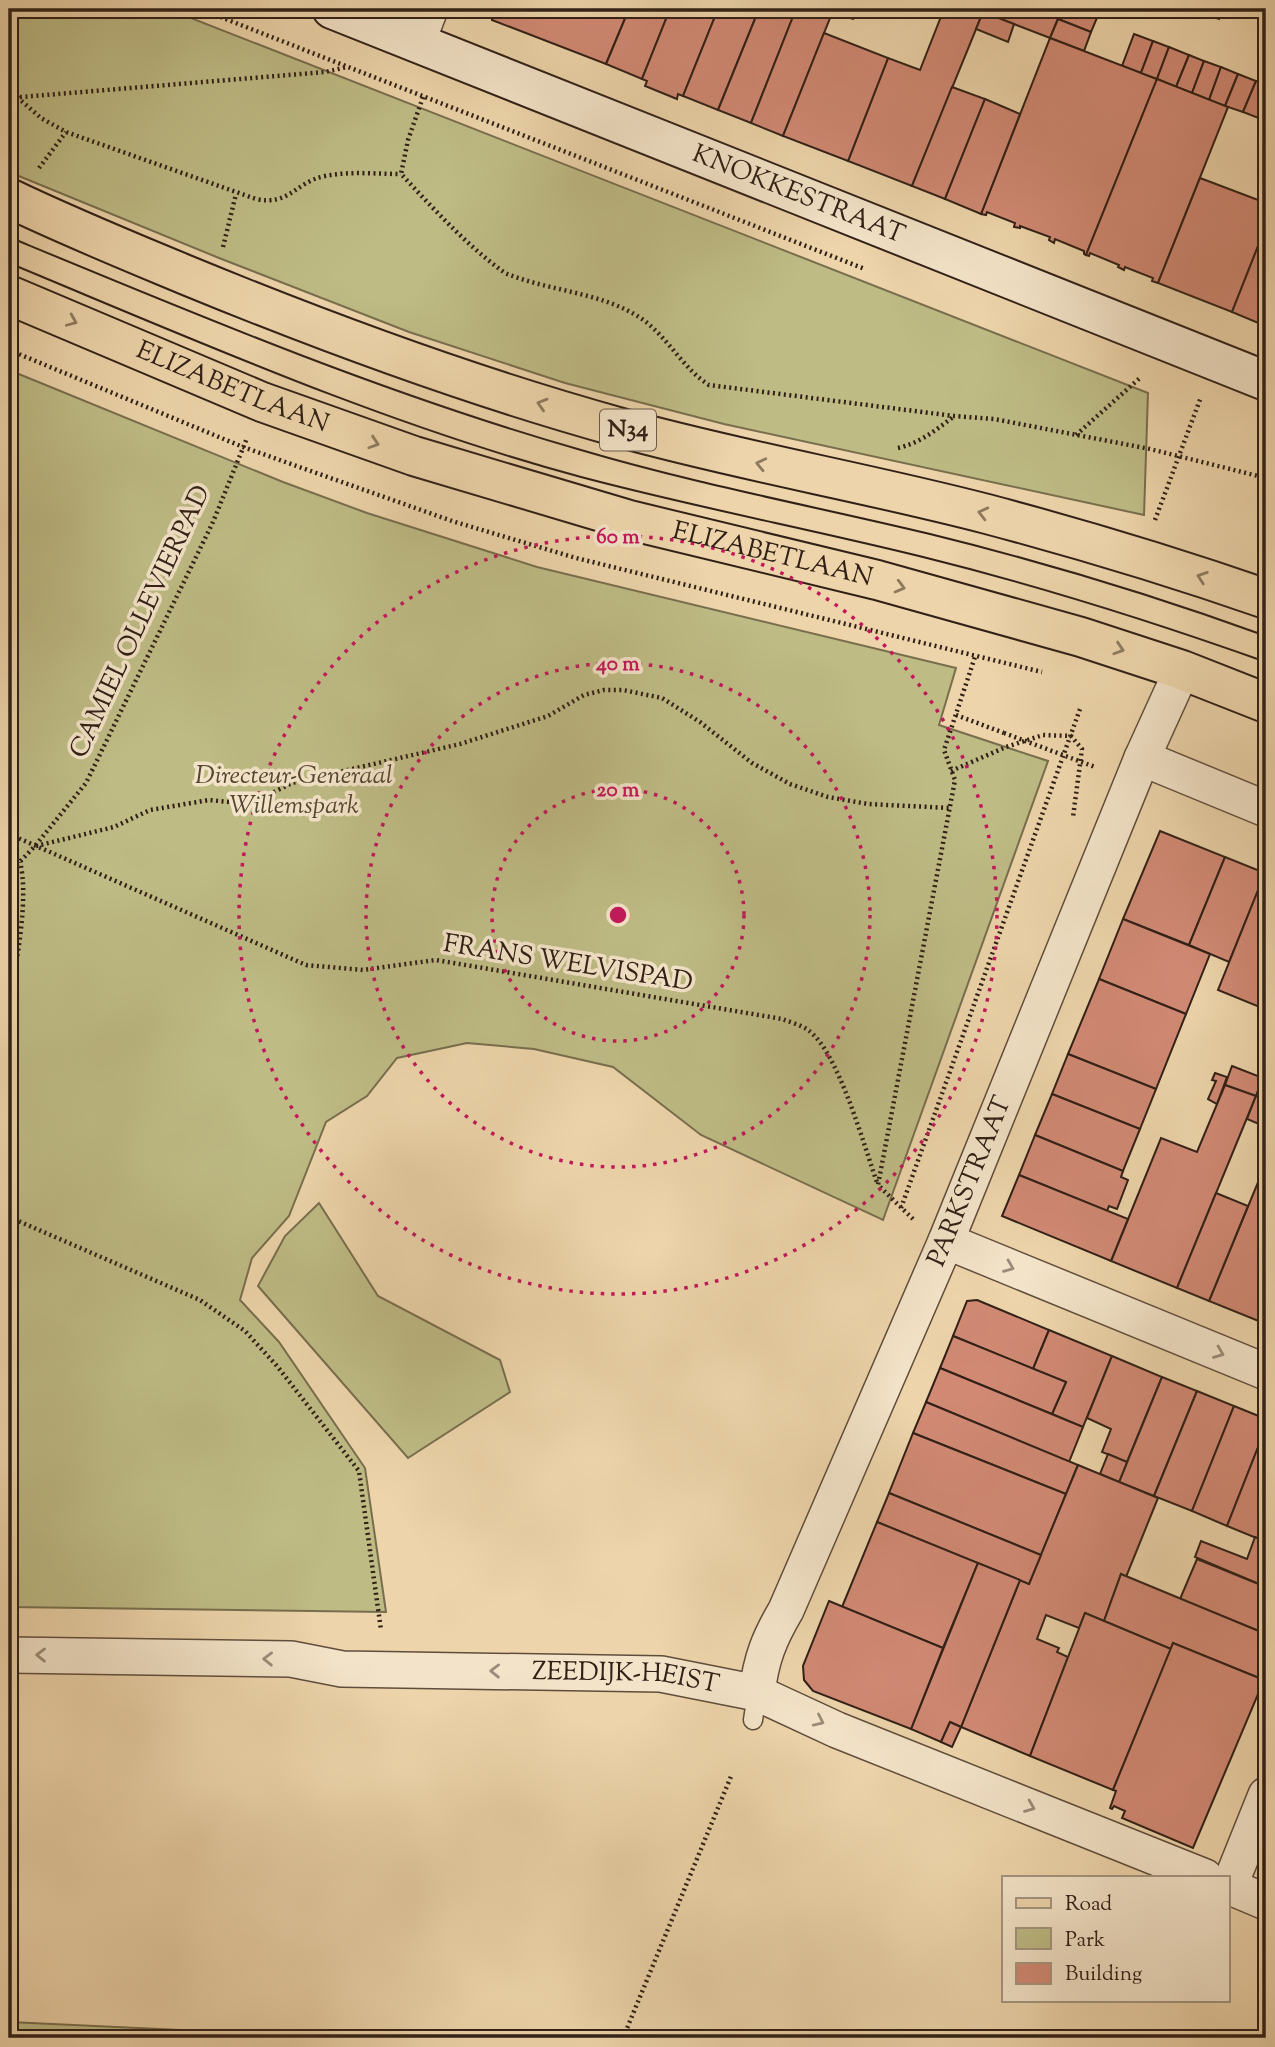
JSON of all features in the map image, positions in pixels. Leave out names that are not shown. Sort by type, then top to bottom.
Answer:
[{"type":"main road","name":"N34","points":[[21,187],[49,218],[375,350],[617,427],[744,460],[986,514],[1113,549],[1266,599]]},
{"type":"main road","name":"ELIZABETLAAN","points":[[9,295],[262,402],[348,434],[517,488],[642,523],[877,580],[1081,637],[1182,670],[1266,703]]},
{"type":"street","name":"KNOKKESTRAAT","points":[[332,9],[424,26],[1266,380]]},
{"type":"street","name":"PARKSTRAAT","points":[[755,1707],[760,1667],[768,1642],[786,1610],[946,1241],[1142,758],[1182,670]]},
{"type":"street","points":[[1142,758],[1266,809]]},
{"type":"street","points":[[946,1241],[1266,1372]]},
{"type":"street","name":"ZEEDIJK-HEIST","points":[[9,1655],[291,1659],[342,1669],[661,1674],[755,1707],[836,1730],[1202,1876]]},
{"type":"street","points":[[1230,1882],[1266,1794]]},
{"type":"street","points":[[1230,1888],[1266,1902]]},
{"type":"path","points":[[201,9],[868,270]]},
{"type":"path","points":[[9,98],[325,72],[360,63]]},
{"type":"path","points":[[9,90],[41,118],[66,132],[236,194],[269,202],[280,200],[305,183],[322,177],[341,173],[401,174],[491,263],[505,273],[621,307],[641,318],[659,333],[698,378],[709,385],[994,419],[1179,456],[1266,478]]},
{"type":"path","points":[[401,174],[408,140],[424,97]]},
{"type":"path","points":[[21,187],[66,132]]},
{"type":"path","points":[[221,252],[236,194]]},
{"type":"path","points":[[1155,520],[1215,360]]},
{"type":"path","points":[[1128,372],[1153,382]]},
{"type":"path","points":[[1076,435],[1141,377]]},
{"type":"path","points":[[1188,396],[1211,405]]},
{"type":"path","name":"CAMIEL OLLEVIERPAD","points":[[9,873],[35,846],[86,783],[213,522],[262,402]]},
{"type":"path","points":[[894,449],[911,445],[954,416]]},
{"type":"path","points":[[975,657],[944,750],[955,780],[878,1185],[901,1208],[1080,709]]},
{"type":"path","points":[[35,846],[114,827],[150,810],[209,800],[250,804],[292,783],[472,740],[548,716],[584,695],[604,690],[623,690],[662,698],[700,722],[752,763],[790,785],[828,797],[869,804],[950,807]]},
{"type":"path","points":[[956,715],[1095,767]]},
{"type":"path","points":[[951,771],[1006,747],[1043,735],[1070,736],[1082,749],[1073,822]]},
{"type":"path","name":"FRANS WELVISPAD","points":[[9,834],[306,965],[363,970],[436,960],[782,1019],[808,1030],[825,1050],[843,1086],[878,1185]]},
{"type":"path","points":[[9,999],[17,966],[24,877],[20,861]]},
{"type":"path","points":[[9,1217],[200,1300],[245,1331],[277,1366],[359,1471],[379,1611]]},
{"type":"path","points":[[623,2038],[732,1774]]},
{"type":"green space","points":[[9,9],[168,9],[1148,393],[1144,515],[724,424],[565,383],[409,332],[9,172]]},
{"type":"green space","name":"Directeur-Generaal Willemspark","points":[[9,370],[283,482],[367,513],[537,567],[956,668],[939,725],[1048,761],[883,1220],[701,1135],[613,1067],[534,1049],[467,1043],[397,1058],[367,1096],[326,1122],[289,1216],[252,1258],[240,1300],[279,1342],[365,1468],[386,1612],[9,1607]]},
{"type":"green space","points":[[319,1203],[378,1296],[500,1360],[510,1392],[408,1458],[258,1286],[285,1236]]},
{"type":"green space","points":[[9,2022],[356,2038],[9,2038]]},
{"type":"building","points":[[492,9],[629,9],[606,64],[492,20]]},
{"type":"building","points":[[629,9],[670,9],[642,79],[606,64]]},
{"type":"building","points":[[670,9],[718,9],[683,96],[678,94],[677,99],[645,86],[647,81],[642,79]]},
{"type":"building","points":[[718,9],[759,9],[718,110],[683,96]]},
{"type":"building","points":[[759,9],[796,9],[751,123],[718,110]]},
{"type":"building","points":[[796,9],[830,18],[783,136],[751,123]]},
{"type":"building","points":[[833,9],[896,9],[893,16],[862,14],[853,19],[832,12]]},
{"type":"building","points":[[944,9],[1062,9],[1050,38],[983,12],[912,186],[848,161],[888,58],[920,70]]},
{"type":"building","points":[[1062,9],[1089,9],[1099,13],[1091,32],[1058,19]]},
{"type":"building","points":[[1193,9],[1223,9],[1219,19]]},
{"type":"building","points":[[983,12],[1014,24],[1008,42],[976,29]]},
{"type":"building","points":[[1058,19],[1091,32],[1084,51],[1050,38]]},
{"type":"building","points":[[824,33],[888,58],[848,161],[783,136]]},
{"type":"building","points":[[1134,34],[1153,41],[1141,73],[1122,66]]},
{"type":"building","points":[[1050,38],[1157,79],[1086,255],[1084,251],[1055,239],[1054,243],[1049,240],[1050,237],[1020,226],[1014,227],[1015,223],[987,212],[986,215],[981,214]]},
{"type":"building","points":[[1153,41],[1169,47],[1157,79],[1141,73]]},
{"type":"building","points":[[1169,47],[1189,55],[1176,87],[1157,79]]},
{"type":"building","points":[[1189,55],[1204,61],[1192,93],[1176,87]]},
{"type":"building","points":[[1204,61],[1221,67],[1209,100],[1192,93]]},
{"type":"building","points":[[1221,67],[1238,74],[1225,106],[1209,100]]},
{"type":"building","points":[[1238,74],[1256,81],[1243,112],[1225,106]]},
{"type":"building","points":[[1157,79],[1228,107],[1158,283],[1152,281],[1153,278],[1125,267],[1124,270],[1118,267],[1119,265],[1090,253],[1089,256],[1086,255]]},
{"type":"building","points":[[1256,81],[1266,85],[1266,106],[1261,119],[1243,112]]},
{"type":"building","points":[[952,87],[985,99],[945,199],[912,186]]},
{"type":"building","points":[[985,99],[1020,114],[981,214],[945,199]]},
{"type":"building","points":[[1200,178],[1266,203],[1266,226],[1232,312],[1158,283]]},
{"type":"building","points":[[1266,226],[1266,317],[1263,325],[1232,312]]},
{"type":"building","points":[[1160,831],[1225,857],[1189,945],[1123,919]]},
{"type":"building","points":[[1225,857],[1265,873],[1229,962],[1189,945]]},
{"type":"building","points":[[1265,873],[1266,997],[1262,1008],[1218,990]]},
{"type":"building","points":[[1123,919],[1210,954],[1186,1014],[1099,979]]},
{"type":"building","points":[[1099,979],[1186,1014],[1156,1089],[1068,1054]]},
{"type":"building","points":[[1068,1054],[1156,1089],[1140,1129],[1052,1094]]},
{"type":"building","points":[[1232,1066],[1263,1078],[1256,1096],[1225,1085]]},
{"type":"building","points":[[1266,1071],[1266,1100],[1256,1096]]},
{"type":"building","points":[[1215,1073],[1227,1077],[1217,1104],[1208,1099],[1216,1081],[1212,1080]]},
{"type":"building","points":[[1225,1085],[1256,1096],[1177,1288],[1111,1261],[1161,1138],[1197,1152]]},
{"type":"building","points":[[1052,1094],[1140,1129],[1123,1171],[1035,1135]]},
{"type":"building","points":[[1256,1096],[1266,1100],[1266,1127],[1247,1119]]},
{"type":"building","points":[[1035,1135],[1123,1171],[1121,1177],[1128,1180],[1117,1209],[1109,1206],[1107,1211],[1019,1175]]},
{"type":"building","points":[[1266,1163],[1266,1324],[1209,1301]]},
{"type":"building","points":[[1019,1175],[1128,1219],[1111,1261],[1002,1216]]},
{"type":"building","points":[[1216,1193],[1248,1206],[1209,1301],[1177,1288]]},
{"type":"building","points":[[977,1300],[1049,1330],[1033,1369],[953,1336],[967,1301]]},
{"type":"building","points":[[1049,1330],[1112,1356],[1083,1427],[1052,1414],[1066,1382],[1033,1369]]},
{"type":"building","points":[[953,1336],[1066,1382],[1052,1414],[940,1368]]},
{"type":"building","points":[[1112,1356],[1162,1377],[1127,1462],[1102,1452],[1111,1429],[1087,1418]]},
{"type":"building","points":[[940,1368],[1083,1427],[1069,1462],[926,1402]]},
{"type":"building","points":[[1162,1377],[1197,1391],[1154,1496],[1119,1482]]},
{"type":"building","points":[[1197,1391],[1234,1406],[1192,1511],[1154,1496]]},
{"type":"building","points":[[926,1402],[1078,1465],[1066,1494],[913,1433]]},
{"type":"building","points":[[1234,1406],[1266,1419],[1266,1427],[1227,1526],[1192,1511]]},
{"type":"building","points":[[1266,1427],[1266,1542],[1227,1526]]},
{"type":"building","points":[[913,1433],[1066,1494],[1041,1555],[889,1493]]},
{"type":"building","points":[[1108,1454],[1127,1462],[1119,1482],[1100,1474]]},
{"type":"building","points":[[1078,1465],[1158,1498],[1126,1577],[1121,1574],[1104,1621],[1085,1613],[1079,1628],[1046,1615],[1037,1639],[1059,1648],[1057,1652],[1068,1657],[1030,1756],[961,1727],[1020,1580],[1029,1584]]},
{"type":"building","points":[[889,1493],[1041,1555],[1029,1584],[877,1522]]},
{"type":"building","points":[[877,1522],[978,1563],[943,1648],[842,1607]]},
{"type":"building","points":[[1255,1537],[1266,1542],[1266,1587],[1195,1557],[1201,1541],[1247,1559]]},
{"type":"building","points":[[1197,1559],[1266,1587],[1266,1634],[1180,1599]]},
{"type":"building","points":[[978,1563],[1020,1580],[961,1727],[950,1722],[941,1742],[911,1729]]},
{"type":"building","points":[[1121,1574],[1266,1634],[1266,1660],[1260,1675],[1265,1677],[1264,1680],[1173,1643],[1171,1649],[1104,1621]]},
{"type":"building","points":[[829,1601],[943,1648],[911,1729],[813,1691],[804,1680],[803,1666]]},
{"type":"building","points":[[1085,1613],[1171,1649],[1113,1790],[1030,1756]]},
{"type":"building","points":[[1173,1643],[1264,1680],[1193,1848],[1122,1818],[1125,1811],[1114,1806],[1110,1808],[1116,1791],[1113,1790]]},
{"type":"building","points":[[950,1722],[961,1727],[952,1747],[941,1742]]},
{"type":"tram line","points":[[9,237],[292,352],[508,428],[668,474],[1015,556],[1100,580],[1266,636]]},
{"type":"tram line","points":[[9,263],[363,407],[508,456],[624,488],[967,568],[1139,619],[1266,662]]}]
